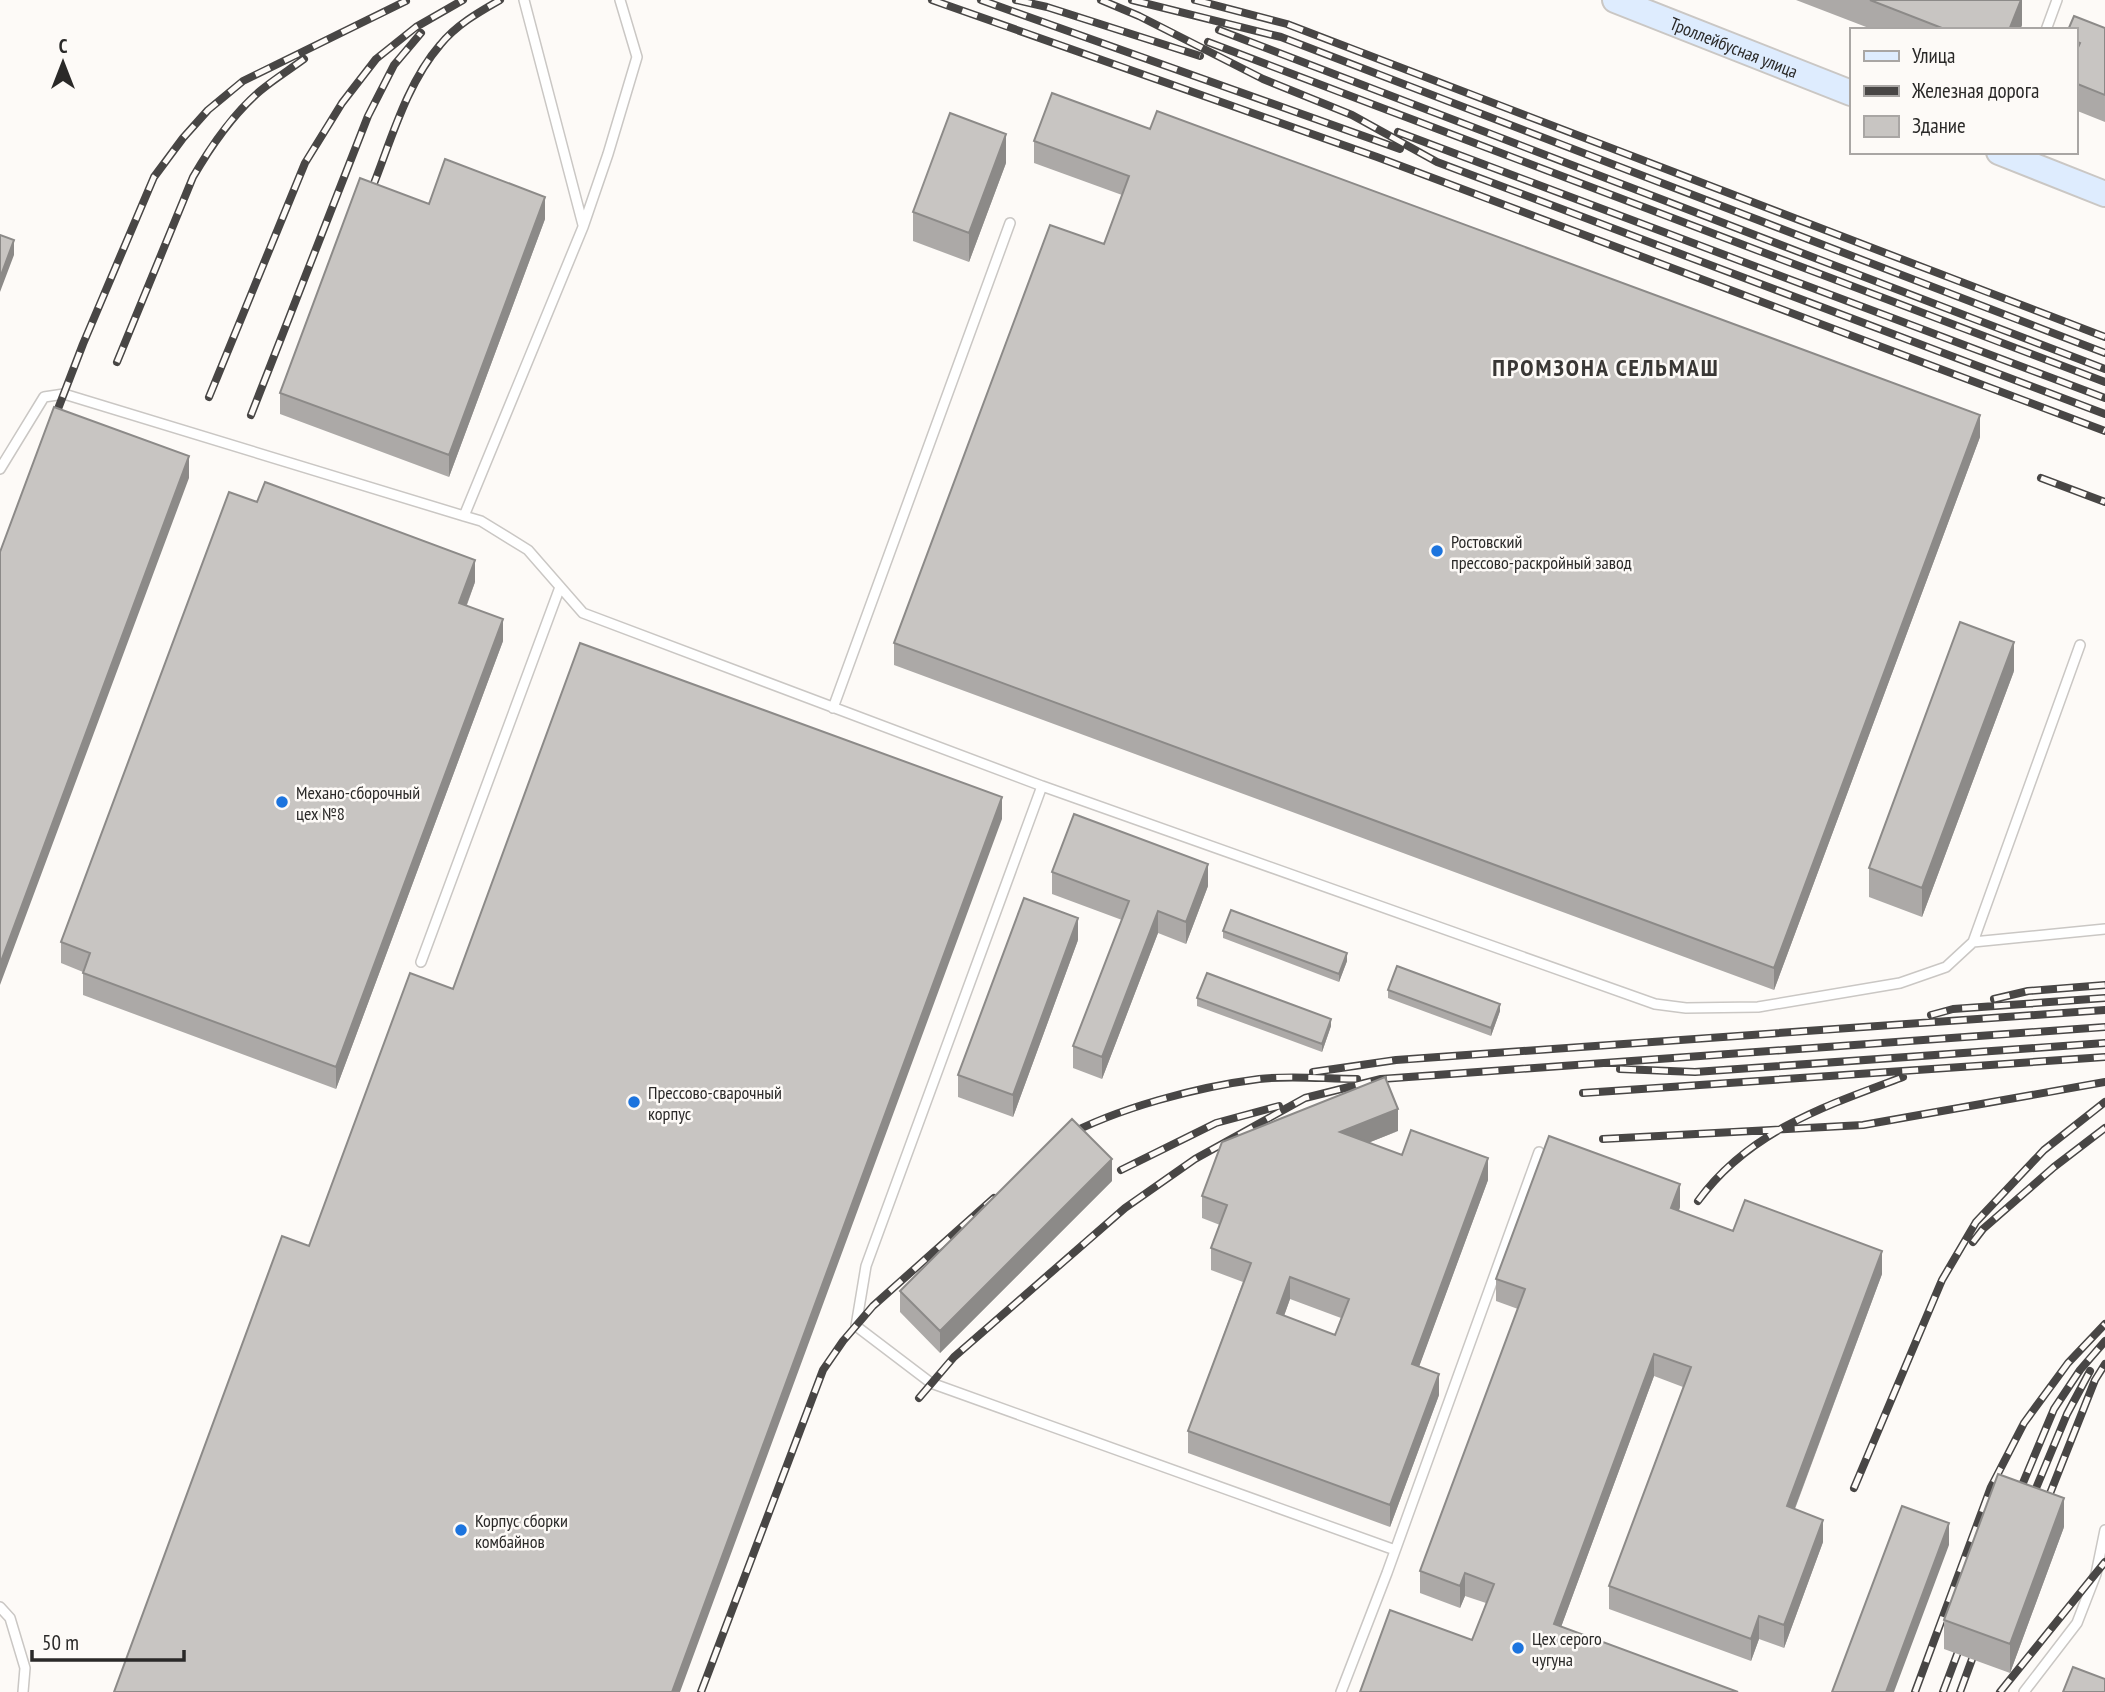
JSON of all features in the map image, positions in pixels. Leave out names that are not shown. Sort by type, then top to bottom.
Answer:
[{"type":"main road","name":"Троллейбусная улица","points":[[1615,0],[1850,93]]},
{"type":"main road","points":[[2004,154],[2105,194]]},
{"type":"lane","points":[[524,0],[583,227]]},
{"type":"lane","points":[[464,516],[583,227],[638,57],[620,0]]},
{"type":"lane","points":[[2047,28],[2057,0]]},
{"type":"lane","points":[[834,708],[1010,223]]},
{"type":"lane","points":[[0,469],[44,397],[64,394],[481,521],[528,550],[583,613],[1042,786],[1655,1004],[1686,1008],[1758,1007],[1900,984],[1946,967],[1973,942],[2080,645]]},
{"type":"lane","points":[[421,962],[560,587]]},
{"type":"lane","points":[[1042,786],[866,1266],[856,1326],[931,1383],[1395,1550]]},
{"type":"lane","points":[[1973,942],[2105,929]]},
{"type":"lane","points":[[1340,1692],[1395,1550],[1539,1152]]},
{"type":"lane","points":[[2024,1692],[2077,1623],[2096,1574],[2105,1531]]},
{"type":"lane","points":[[0,1607],[10,1618],[26,1668],[23,1692]]},
{"type":"building","points":[[1870,0],[2021,0],[2010,28],[1942,28]]},
{"type":"building","points":[[2074,16],[2105,28],[2105,95],[2077,84],[2077,50],[2080,43],[2077,42],[2077,28],[2069,28]]},
{"type":"building","name":"Ростовский прессово-раскройный завод","points":[[1052,93],[1150,129],[1157,111],[1980,415],[1774,968],[894,643],[1050,225],[1104,244],[1129,176],[1034,141]]},
{"type":"building","points":[[950,113],[1006,134],[969,233],[913,212]]},
{"type":"building","points":[[445,159],[545,197],[449,455],[280,393],[360,178],[429,204]]},
{"type":"building","points":[[0,235],[14,240],[0,278]]},
{"type":"building","points":[[54,407],[189,456],[0,964],[0,552]]},
{"type":"building","name":"Механо-сборочный цех №8","points":[[265,482],[475,560],[459,603],[503,619],[336,1067],[83,973],[90,953],[61,942],[229,492],[257,502]]},
{"type":"building","points":[[1960,622],[2014,642],[1922,888],[1869,868]]},
{"type":"building","points":[[580,643],[1002,797],[672,1692],[114,1692],[282,1236],[309,1246],[410,973],[453,989]]},
{"type":"building","points":[[1074,814],[1208,864],[1186,922],[1158,911],[1102,1057],[1073,1046],[1129,901],[1052,872]]},
{"type":"building","points":[[1024,898],[1078,918],[1013,1095],[958,1075]]},
{"type":"building","points":[[1231,910],[1347,953],[1339,974],[1223,931]]},
{"type":"building","points":[[1397,966],[1500,1004],[1491,1028],[1388,990]]},
{"type":"building","points":[[1207,973],[1331,1019],[1322,1044],[1197,998]]},
{"type":"building","points":[[1385,1077],[1398,1109],[1340,1132],[1402,1155],[1411,1130],[1488,1158],[1412,1364],[1439,1374],[1390,1505],[1188,1431],[1251,1263],[1211,1248],[1227,1205],[1202,1196],[1222,1142]],"holes":[[[1290,1277],[1349,1299],[1335,1335],[1277,1313]]]},
{"type":"building","points":[[1072,1119],[1112,1159],[940,1331],[900,1291]]},
{"type":"building","points":[[1549,1136],[1680,1184],[1671,1208],[1733,1231],[1745,1200],[1882,1251],[1787,1506],[1823,1520],[1784,1625],[1759,1616],[1751,1639],[1609,1586],[1691,1367],[1654,1354],[1554,1624],[1738,1692],[1360,1692],[1390,1610],[1472,1640],[1494,1584],[1465,1573],[1460,1586],[1420,1571],[1525,1289],[1496,1279]]},
{"type":"building","points":[[1998,1474],[2064,1498],[2010,1644],[1944,1620]]},
{"type":"building","points":[[1902,1506],[1949,1523],[1886,1692],[1832,1692]]},
{"type":"building","points":[[2073,1667],[2105,1679],[2105,1692],[2063,1692]]},
{"type":"railway","points":[[209,397],[305,163],[342,103],[376,59],[416,27],[463,0]]},
{"type":"railway","points":[[371,191],[408,96],[428,61],[453,31],[500,0]]},
{"type":"railway","points":[[932,0],[1377,157],[2105,431]]},
{"type":"railway","points":[[981,0],[1400,149]]},
{"type":"railway","points":[[1016,0],[1047,7],[1200,56]]},
{"type":"railway","points":[[1101,0],[1139,16],[1263,79],[1352,115],[1437,162],[2105,414]]},
{"type":"railway","points":[[1132,0],[1281,37],[2105,353]]},
{"type":"railway","points":[[1195,0],[1287,24],[2105,337]]},
{"type":"railway","points":[[51,427],[154,177],[183,138],[208,110],[243,81],[406,1]]},
{"type":"railway","points":[[1219,30],[2105,369]]},
{"type":"railway","points":[[251,415],[368,116],[394,65],[421,33]]},
{"type":"railway","points":[[1208,42],[2105,382]]},
{"type":"railway","points":[[117,362],[200,165],[240,110],[270,83],[304,59]]},
{"type":"railway","points":[[1398,132],[2105,398]]},
{"type":"railway","points":[[2041,478],[2105,502]]},
{"type":"railway","points":[[1994,999],[2028,991],[2105,985]]},
{"type":"railway","points":[[1931,1015],[1953,1009],[2105,998]]},
{"type":"railway","points":[[1313,1072],[1396,1060],[2105,1010]]},
{"type":"railway","points":[[919,1398],[954,1357],[1125,1208],[1195,1159],[1305,1098],[1381,1079],[2105,1027]]},
{"type":"railway","points":[[1620,1069],[1695,1072],[2105,1043]]},
{"type":"railway","points":[[1583,1093],[2105,1057]]},
{"type":"railway","points":[[1698,1201],[1718,1177],[1765,1139],[1817,1111],[1903,1077]]},
{"type":"railway","points":[[1062,1138],[1132,1108],[1210,1087],[1271,1078],[1357,1079]]},
{"type":"railway","points":[[1603,1139],[1863,1125],[2105,1082]]},
{"type":"railway","points":[[1854,1488],[1942,1280],[1976,1222],[2044,1150],[2105,1102]]},
{"type":"railway","points":[[1121,1170],[1216,1123],[1279,1106]]},
{"type":"railway","points":[[1973,1242],[1983,1229],[2054,1167],[2105,1128]]},
{"type":"railway","points":[[701,1692],[823,1370],[873,1306],[994,1198]]},
{"type":"railway","points":[[1915,1692],[1991,1487],[2024,1423],[2068,1363],[2105,1324]]},
{"type":"railway","points":[[2015,1502],[2054,1409],[2080,1370],[2105,1341]]},
{"type":"railway","points":[[2047,1501],[2095,1380],[2105,1364]]},
{"type":"railway","points":[[2029,1505],[2067,1414],[2090,1371]]},
{"type":"railway","points":[[2000,1692],[2105,1562]]},
{"type":"railway","points":[[1943,1692],[1964,1636]]},
{"type":"railway","points":[[1960,1692],[1978,1643]]},
{"type":"place","name":"Ростовский прессово-раскройный завод","points":[[1437,551]]},
{"type":"place","name":"Механо-сборочный цех №8","points":[[282,802]]},
{"type":"place","name":"Прессово-сварочный корпус","points":[[634,1102]]},
{"type":"place","name":"Корпус сборки комбайнов","points":[[461,1530]]},
{"type":"place","name":"Цех серого чугуна","points":[[1518,1648]]},
{"type":"district","name":"ПРОМЗОНА СЕЛЬМАШ","points":[[1606,367]]}]
